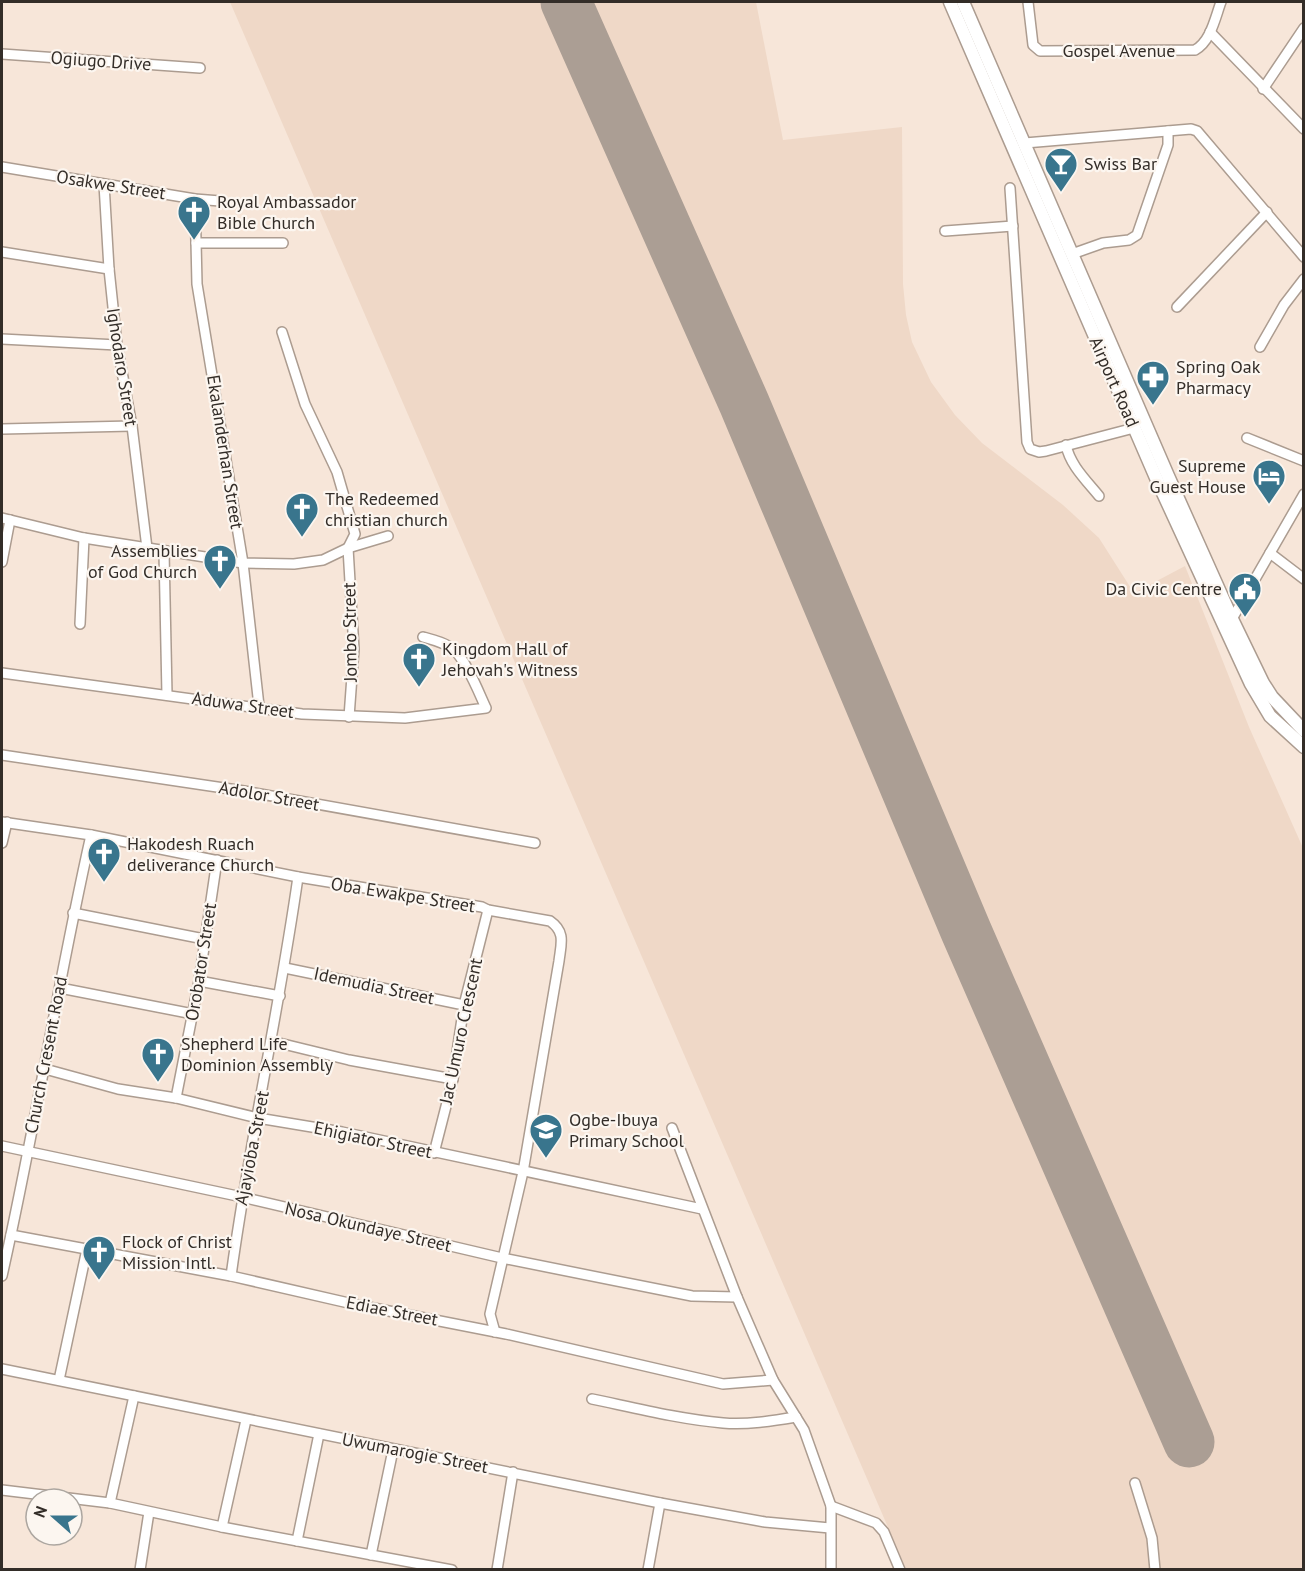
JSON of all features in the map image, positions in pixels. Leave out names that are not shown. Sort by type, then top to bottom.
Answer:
[{"type":"main road","name":"Airport Road","points":[[951,2],[1134,428],[1163,478],[1272,697],[1304,731]]},
{"type":"main road","name":"Airport Road","points":[[963,2],[1072,254],[1163,478],[1191,556],[1258,698],[1270,716],[1304,747]]},
{"type":"street","name":"Gospel Avenue","points":[[1028,2],[1033,45],[1040,51],[1190,50],[1200,47],[1210,32],[1221,2]]},
{"type":"street","points":[[1263,89],[1304,28]]},
{"type":"street","points":[[1210,32],[1304,129]]},
{"type":"street","name":"Ogiugo Drive","points":[[2,54],[200,68]]},
{"type":"street","points":[[1025,143],[1185,128],[1197,131],[1304,257]]},
{"type":"street","points":[[1072,254],[1103,243],[1129,240],[1137,235],[1168,145],[1168,130]]},
{"type":"street","name":"Osakwe Street","points":[[2,167],[195,199],[220,201]]},
{"type":"street","name":"Ighodaro Street","points":[[104,184],[117,345],[132,426],[147,548]]},
{"type":"street","points":[[1010,188],[1029,449],[1039,452],[1134,428]]},
{"type":"street","name":"Ekalanderhan Street","points":[[195,199],[197,284],[243,563],[259,706]]},
{"type":"street","points":[[1177,307],[1267,212]]},
{"type":"street","points":[[945,231],[1013,226]]},
{"type":"street","points":[[196,243],[283,243]]},
{"type":"street","points":[[2,252],[109,268]]},
{"type":"street","points":[[1260,346],[1284,305],[1304,279]]},
{"type":"street","name":"Jombo Street","points":[[282,332],[305,404],[337,472],[355,534],[348,548],[354,648],[349,717]]},
{"type":"street","points":[[2,339],[117,345]]},
{"type":"street","points":[[2,429],[132,426]]},
{"type":"street","points":[[1247,438],[1304,461]]},
{"type":"street","points":[[1066,446],[1073,464],[1099,495]]},
{"type":"street","points":[[1232,619],[1304,494]]},
{"type":"street","points":[[2,562],[6,519],[84,538],[243,563],[323,560],[348,548],[388,536]]},
{"type":"street","points":[[80,624],[84,538]]},
{"type":"street","points":[[164,552],[167,695]]},
{"type":"street","points":[[1270,554],[1304,579]]},
{"type":"street","name":"Aduwa Street","points":[[2,673],[259,706],[302,714],[405,718],[486,708],[475,683],[455,651],[444,644],[423,637]]},
{"type":"street","name":"Adolor Street","points":[[2,754],[244,791],[535,843]]},
{"type":"street","points":[[2,843],[4,822]]},
{"type":"street","name":"Oba Ewakpe Street","points":[[4,822],[91,835],[298,878],[482,907],[550,921],[561,932],[559,961],[523,1172]]},
{"type":"street","name":"Church Cresent Road","points":[[2,1276],[45,1069],[73,913],[91,835]]},
{"type":"street","name":"Orobator Street","points":[[176,1098],[199,981],[218,860]]},
{"type":"street","name":"Ajayioba Street","points":[[231,1276],[242,1197],[285,968],[298,878]]},
{"type":"street","name":"Jac Umuro Crescent","points":[[434,1153],[453,1079],[464,1005],[488,910]]},
{"type":"street","points":[[73,913],[204,939]]},
{"type":"street","name":"Idemudia Street","points":[[285,968],[464,1005]]},
{"type":"street","points":[[199,981],[280,996]]},
{"type":"street","points":[[60,988],[193,1014]]},
{"type":"street","points":[[271,1041],[349,1060],[453,1079]]},
{"type":"street","name":"Ehigiator Street","points":[[45,1069],[118,1089],[176,1098],[258,1118],[342,1132],[702,1209]]},
{"type":"street","points":[[672,1128],[737,1297],[773,1380],[804,1430],[831,1506],[831,1569]]},
{"type":"street","name":"Nosa Okundaye Street","points":[[2,1146],[242,1197],[502,1258],[692,1296],[737,1297]]},
{"type":"street","points":[[495,1332],[490,1314],[523,1172]]},
{"type":"street","name":"Ediae Street","points":[[11,1235],[231,1276],[353,1304],[495,1332],[723,1384],[773,1380]]},
{"type":"street","points":[[59,1380],[87,1249]]},
{"type":"street","name":"Uwumarogie Street","points":[[2,1369],[660,1503],[765,1522],[830,1528]]},
{"type":"street","points":[[110,1503],[134,1396]]},
{"type":"street","points":[[592,1399],[647,1411],[723,1423],[768,1422],[796,1417]]},
{"type":"street","points":[[222,1527],[246,1420]]},
{"type":"street","points":[[297,1541],[320,1434]]},
{"type":"street","points":[[371,1555],[393,1450]]},
{"type":"street","points":[[497,1569],[513,1472]]},
{"type":"street","points":[[1135,1483],[1152,1538],[1155,1569]]},
{"type":"street","points":[[2,1490],[110,1503],[222,1527],[452,1569]]},
{"type":"street","points":[[648,1569],[660,1503]]},
{"type":"street","points":[[831,1506],[876,1523],[884,1532],[900,1569]]},
{"type":"street","points":[[140,1569],[149,1512]]},
{"type":"shaded area","points":[[230,2],[756,2],[783,140],[902,127],[903,284],[906,315],[912,342],[931,382],[955,415],[982,443],[1063,505],[1099,538],[1134,593],[1185,566],[1249,727],[1303,848],[1303,1569],[906,1569]]},
{"type":"runway","points":[[566,2],[744,403],[966,931],[1189,1442]]},
{"type":"place","name":"Swiss Bar","points":[[1061,193]]},
{"type":"place","name":"Royal Ambassador Bible Church","points":[[194,241]]},
{"type":"place","name":"Spring Oak Pharmacy","points":[[1153,406]]},
{"type":"place","name":"Supreme Guest House","points":[[1269,505]]},
{"type":"place","name":"The Redeemed christian church","points":[[302,538]]},
{"type":"place","name":"Assemblies of God Church","points":[[220,590]]},
{"type":"place","name":"Da Civic Centre","points":[[1245,618]]},
{"type":"place","name":"Kingdom Hall of Jehovah's Witness","points":[[419,688]]},
{"type":"place","name":"Hakodesh Ruach deliverance Church","points":[[104,883]]},
{"type":"place","name":"Shepherd Life Dominion Assembly","points":[[158,1083]]},
{"type":"place","name":"Ogbe-Ibuya Primary School","points":[[546,1159]]},
{"type":"place","name":"Flock of Christ Mission Intl.","points":[[99,1281]]}]
